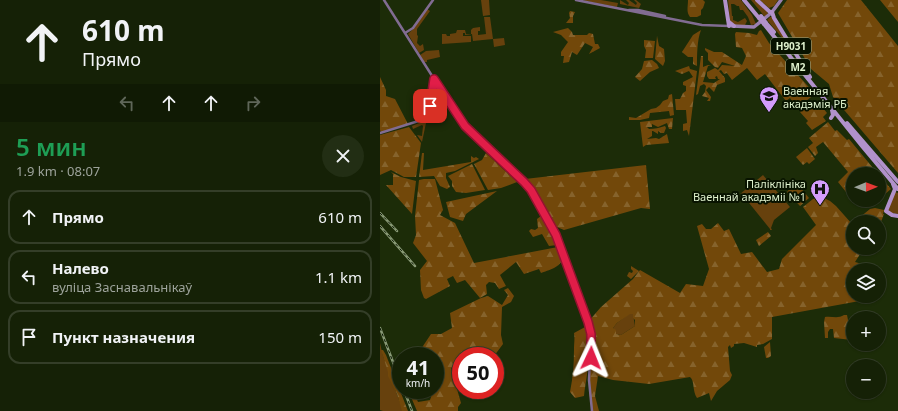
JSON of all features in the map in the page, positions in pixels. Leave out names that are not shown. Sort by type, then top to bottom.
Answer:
[{"type":"highway","points":[[726,0],[728,23]]},
{"type":"highway","name":"М2","points":[[744,0],[760,17]]},
{"type":"highway","name":"М2","points":[[747,0],[861,142]]},
{"type":"highway","name":"Н9031","points":[[757,0],[771,13],[810,77]]},
{"type":"highway","points":[[724,25],[728,23]]},
{"type":"highway","points":[[728,23],[734,26]]},
{"type":"highway","name":"М2","points":[[765,23],[832,109],[896,182],[898,190]]},
{"type":"highway","points":[[832,109],[833,116],[831,118],[835,116],[840,118]]},
{"type":"highway","points":[[896,182],[895,189],[886,210],[892,215],[898,216]]},
{"type":"highway","points":[[893,193],[898,190]]},
{"type":"main road","points":[[384,0],[465,126],[531,190],[550,224],[562,249],[591,332],[589,380],[592,411]]},
{"type":"main road","points":[[405,33],[412,28],[433,0]]},
{"type":"main road","points":[[576,0],[702,25],[728,23]]},
{"type":"main road","points":[[734,26],[754,26],[771,13],[781,0]]},
{"type":"main road","points":[[626,10],[638,10],[681,20],[724,25]]},
{"type":"main road","points":[[380,133],[428,118],[434,79]]},
{"type":"shaded area","points":[[481,0],[489,0],[490,15],[483,16]]},
{"type":"shaded area","points":[[581,0],[601,0],[618,3],[617,7]]},
{"type":"shaded area","points":[[620,0],[628,5],[629,3],[626,0],[629,0],[636,5],[637,3],[634,0],[636,0],[641,4],[639,8],[620,4]]},
{"type":"shaded area","points":[[728,0],[741,0],[752,15],[756,24],[751,25],[743,10],[740,10],[739,6],[731,4],[733,20],[738,22],[745,18],[747,21],[745,25],[733,25],[730,21]]},
{"type":"shaded area","points":[[751,0],[755,0],[767,11],[768,14],[765,17]]},
{"type":"shaded area","points":[[427,9],[430,11],[417,29],[417,43],[420,46],[423,44],[424,50],[419,53],[408,34]]},
{"type":"shaded area","points":[[484,17],[490,17],[493,39],[473,41],[472,34],[465,35],[465,33],[463,33],[463,36],[471,36],[471,42],[442,44],[442,34],[450,36],[450,34],[456,33],[457,30],[465,30],[466,34],[471,34],[471,30],[473,28],[480,27],[478,35],[486,34]]},
{"type":"shaded area","points":[[772,17],[795,53],[767,20]]},
{"type":"shaded area","points":[[504,38],[505,45],[494,47],[493,39]]},
{"type":"shaded area","points":[[439,50],[440,57],[427,60],[427,62],[424,62],[420,55],[426,51]]},
{"type":"shaded area","points":[[458,112],[464,121],[525,179],[524,182],[464,124],[456,113]]},
{"type":"shaded area","points":[[424,121],[426,123],[422,142],[417,135],[422,136],[423,126],[422,125],[413,129],[412,126]]},
{"type":"shaded area","points":[[763,175],[790,207],[774,220],[771,228],[772,230],[770,230],[741,193]]},
{"type":"shaded area","points":[[821,187],[825,194],[820,195],[821,194],[819,192],[814,196],[811,193],[816,188],[818,190]]},
{"type":"shaded area","points":[[895,192],[898,193],[898,214],[892,213],[888,210]]},
{"type":"shaded area","points":[[630,313],[633,314],[635,326],[621,335],[616,334],[613,328]]},
{"type":"shaded area","points":[[380,343],[392,381],[392,399],[399,399],[403,411],[380,410]]},
{"type":"green space","points":[[688,0],[703,0],[705,2],[701,10],[701,15],[697,17],[690,17],[688,11]]},
{"type":"green space","points":[[760,0],[778,0],[774,6],[769,8]]},
{"type":"green space","points":[[787,0],[861,0],[898,46],[898,173],[833,97],[829,84],[811,69],[778,13]]},
{"type":"green space","points":[[880,0],[898,0],[898,22]]},
{"type":"green space","points":[[570,11],[575,12],[573,16],[573,23],[566,23],[570,18]]},
{"type":"green space","points":[[568,28],[573,35],[593,34],[595,44],[598,44],[600,48],[589,54],[593,47],[585,43],[577,55],[572,52],[569,62],[563,63],[564,56],[561,56],[561,52],[568,42],[561,35],[553,32]]},
{"type":"green space","points":[[701,30],[697,52],[697,66],[693,64],[693,57],[688,57],[682,52],[693,35]]},
{"type":"green space","points":[[761,30],[769,43],[815,94],[797,108],[790,98],[786,101],[765,74],[757,80],[747,68],[732,80],[727,73],[724,74],[721,70],[719,71],[725,78],[725,82],[717,85],[714,92],[709,87],[706,90],[711,97],[710,101],[707,101],[709,98],[702,96],[705,92],[706,86],[704,84],[700,86],[698,94],[696,95],[701,56],[703,56],[703,67],[708,65],[711,66],[708,66],[703,82],[714,83],[720,79],[718,79],[717,76],[715,77],[716,79],[709,79],[707,76],[707,72],[715,68],[718,70],[722,65],[735,66],[722,62],[718,68],[715,67],[708,60],[708,53],[705,48],[714,52],[722,52],[742,65],[746,56],[742,48],[736,47],[736,32],[757,35]]},
{"type":"green space","points":[[657,36],[659,46],[664,49],[665,61],[663,66],[655,59]]},
{"type":"green space","points":[[644,40],[655,41],[653,58],[645,58],[646,50]]},
{"type":"green space","points":[[652,60],[659,68],[650,72],[640,81],[635,77],[642,69],[644,61]]},
{"type":"green space","points":[[689,66],[690,69],[697,71],[689,136],[687,130],[683,131],[683,124],[687,123],[686,110],[676,110],[675,99],[680,99],[686,91],[686,86],[683,85],[683,82],[693,77],[689,71],[682,74],[675,71]]},
{"type":"green space","points":[[380,77],[386,90],[386,96],[395,99],[408,124],[381,132],[380,130]]},
{"type":"green space","points":[[672,94],[674,115],[670,116],[669,111],[650,113],[649,118],[629,120],[629,117],[636,118],[651,109],[656,108],[663,101],[668,99],[669,95]]},
{"type":"green space","points":[[815,101],[816,104],[818,102],[827,113],[823,117],[826,121],[812,130],[806,123],[808,121],[800,112]]},
{"type":"green space","points":[[673,118],[672,129],[669,129],[667,123],[658,127],[652,124],[652,127],[647,127],[651,129],[665,126],[666,128],[664,133],[658,131],[658,134],[652,131],[652,136],[647,139],[659,139],[667,134],[669,143],[646,145],[643,147],[640,122]]},
{"type":"green space","points":[[828,122],[835,131],[837,130],[847,140],[849,139],[872,167],[846,167],[846,170],[823,142],[816,147],[818,153],[815,156],[808,147],[813,143],[809,138]]},
{"type":"green space","points":[[409,127],[421,143],[416,177],[404,177],[391,170],[380,175],[380,135]]},
{"type":"green space","points":[[807,148],[815,159],[809,164],[807,162],[803,165],[796,157]]},
{"type":"green space","points":[[422,153],[424,153],[423,170],[471,162],[471,156],[479,159],[455,171],[446,173],[446,178],[450,187],[447,189],[440,186],[434,176],[419,177]]},
{"type":"green space","points":[[486,153],[517,182],[501,188],[488,190],[474,164],[482,160]]},
{"type":"green space","points":[[472,164],[485,190],[466,193],[456,192],[452,186],[452,181],[448,176]]},
{"type":"green space","points":[[646,165],[650,209],[641,208],[564,230],[550,224],[524,182],[525,179]]},
{"type":"green space","points":[[391,172],[401,177],[416,181],[412,214],[386,185],[393,185],[393,174]]},
{"type":"green space","points":[[846,174],[846,192],[838,182]]},
{"type":"green space","points":[[435,179],[443,210],[440,215],[455,223],[474,263],[558,247],[562,260],[558,266],[541,273],[539,269],[524,274],[516,262],[500,275],[506,286],[499,289],[495,283],[489,282],[486,285],[487,294],[480,298],[465,280],[457,283],[453,276],[447,279],[450,286],[426,299],[424,298],[421,290],[420,270],[427,261],[413,243],[416,235],[415,216],[419,180]]},
{"type":"green space","points":[[796,182],[809,198],[800,206],[787,192]]},
{"type":"green space","points":[[886,183],[891,189],[886,193]]},
{"type":"green space","points":[[497,191],[466,214],[463,221],[450,217],[446,202]]},
{"type":"green space","points":[[822,197],[836,206],[846,217],[846,255],[860,255],[855,262],[858,263],[846,263],[846,303],[849,303],[772,317],[772,339],[763,344],[757,345],[757,347],[744,343],[734,344],[731,348],[730,345],[728,347],[730,371],[732,375],[730,380],[717,391],[711,401],[709,393],[697,398],[694,392],[692,379],[690,377],[649,384],[613,380],[598,376],[595,396],[599,411],[592,411],[589,391],[591,334],[588,322],[601,307],[633,279],[640,270],[680,293],[686,284],[703,286],[709,269],[697,226],[702,224],[706,229],[711,229],[718,223],[724,231],[729,229],[741,254],[752,252],[767,272],[779,269],[782,259],[816,225],[803,207],[813,199]],"holes":[[[630,314],[633,314],[633,318],[635,320],[635,326],[621,335],[616,334],[616,330],[613,328],[617,323]]]},
{"type":"green space","points":[[875,208],[884,210],[884,215],[863,215],[870,209]]},
{"type":"green space","points":[[541,216],[557,245],[549,246],[542,234],[533,237],[529,231],[531,229],[535,230],[538,228],[537,219]]},
{"type":"green space","points":[[768,232],[771,236],[759,246],[756,240]]},
{"type":"green space","points":[[631,266],[639,271],[631,279],[627,276],[629,272],[632,273],[633,271]]},
{"type":"green space","points":[[508,288],[514,296],[511,302],[502,307],[501,335],[503,344],[501,347],[452,347],[452,399],[460,399],[461,403],[458,407],[458,411],[417,411],[412,399],[417,399],[418,402],[430,399],[444,399],[444,347],[422,347],[431,334],[441,334],[452,328],[450,313],[481,298],[488,296],[502,305],[508,295],[504,290]]},
{"type":"green space","points":[[846,315],[846,339],[834,338],[833,329],[830,329],[828,332],[828,338],[825,338],[825,317]]},
{"type":"green space","points":[[587,326],[590,351],[584,396],[575,398],[570,392],[574,365],[574,333]]},
{"type":"green space","points":[[770,342],[771,356],[766,358],[764,347]]},
{"type":"green space","points":[[381,350],[383,350],[386,355],[392,370],[392,384],[388,376]]},
{"type":"green space","points":[[398,399],[403,399],[408,411],[402,411]]},
{"type":"railway","points":[[380,213],[397,231]]},
{"type":"railway","points":[[380,226],[415,266]]},
{"type":"railway","points":[[380,328],[392,359]]},
{"type":"railway","points":[[407,399],[412,411]]},
{"type":"place","name":"Ваенная акадэмія РБ","points":[[769,113]]},
{"type":"place","name":"Паліклініка Ваеннай акадэміі №1","points":[[820,206]]},
{"type":"route","points":[[430,106],[434,79],[465,126],[531,190],[556,235],[562,249],[590,329],[591,358]]}]
